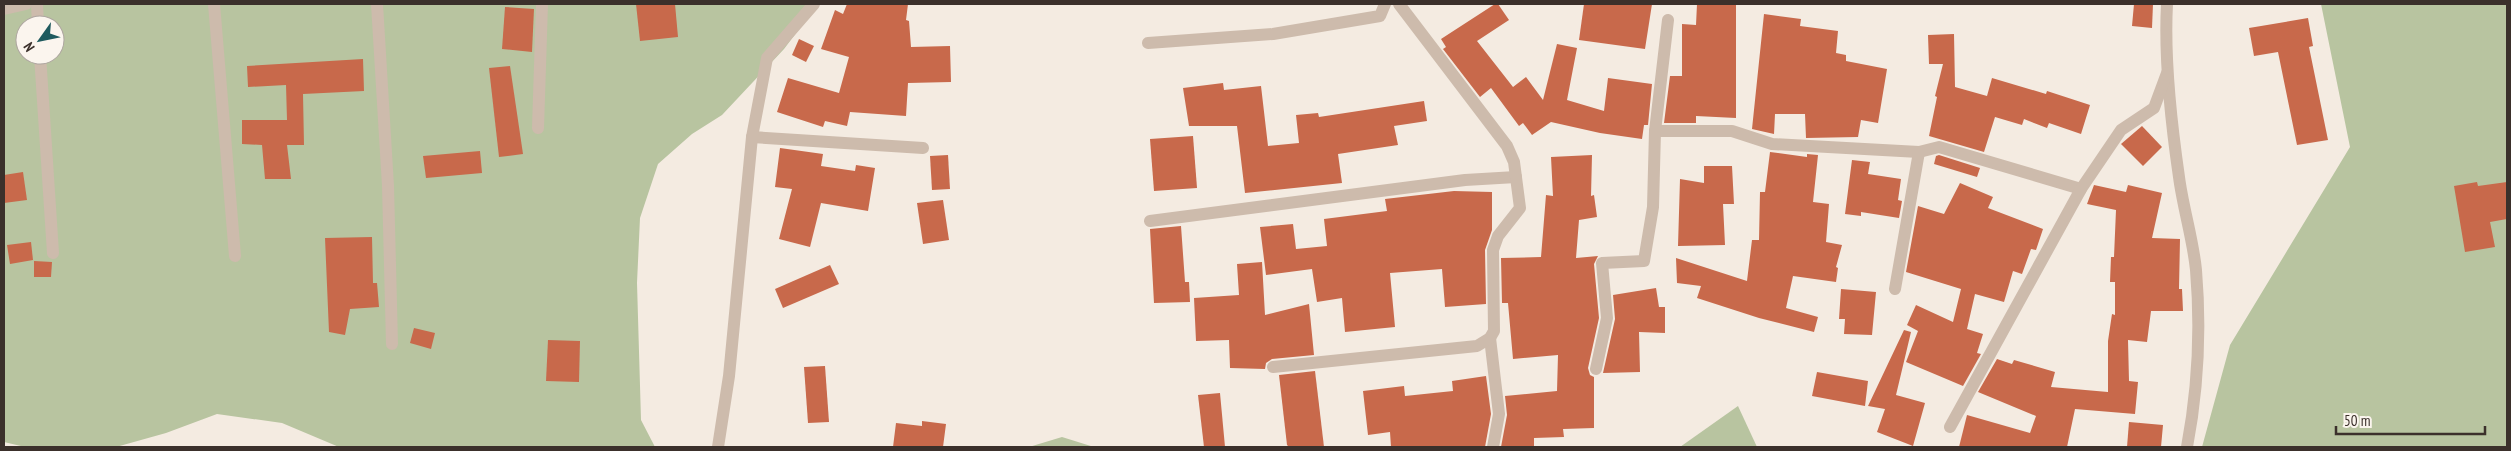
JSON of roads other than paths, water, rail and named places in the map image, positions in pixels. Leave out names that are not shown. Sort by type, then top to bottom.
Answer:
[{"type":"street","points":[[4,8],[26,4]]},
{"type":"street","points":[[214,4],[235,256]]},
{"type":"street","points":[[377,4],[388,186],[392,344]]},
{"type":"street","points":[[538,128],[542,4]]},
{"type":"street","points":[[718,447],[729,376],[752,137],[767,58],[814,4]]},
{"type":"street","points":[[1148,43],[1274,34],[1380,16],[1385,4]]},
{"type":"street","points":[[1273,367],[1477,346],[1490,338],[1494,331],[1493,250],[1498,236],[1520,208],[1514,162],[1500,136],[1400,4]]},
{"type":"street","points":[[2168,4],[2168,68],[2179,177],[2196,269],[2200,339],[2193,416],[2187,447]]},
{"type":"street","points":[[1596,369],[1607,318],[1602,264],[1644,261],[1653,207],[1656,131],[1668,20]]},
{"type":"street","points":[[41,65],[53,253]]},
{"type":"street","points":[[1950,427],[2081,188],[2121,130],[2154,108],[2168,68]]},
{"type":"street","points":[[1656,131],[1732,132],[1772,144],[1919,152],[1938,147],[2081,188]]},
{"type":"street","points":[[752,137],[923,148]]},
{"type":"street","points":[[1895,289],[1919,152]]},
{"type":"street","points":[[1150,221],[1465,180],[1516,177]]},
{"type":"street","points":[[1490,338],[1499,414],[1493,447]]}]
